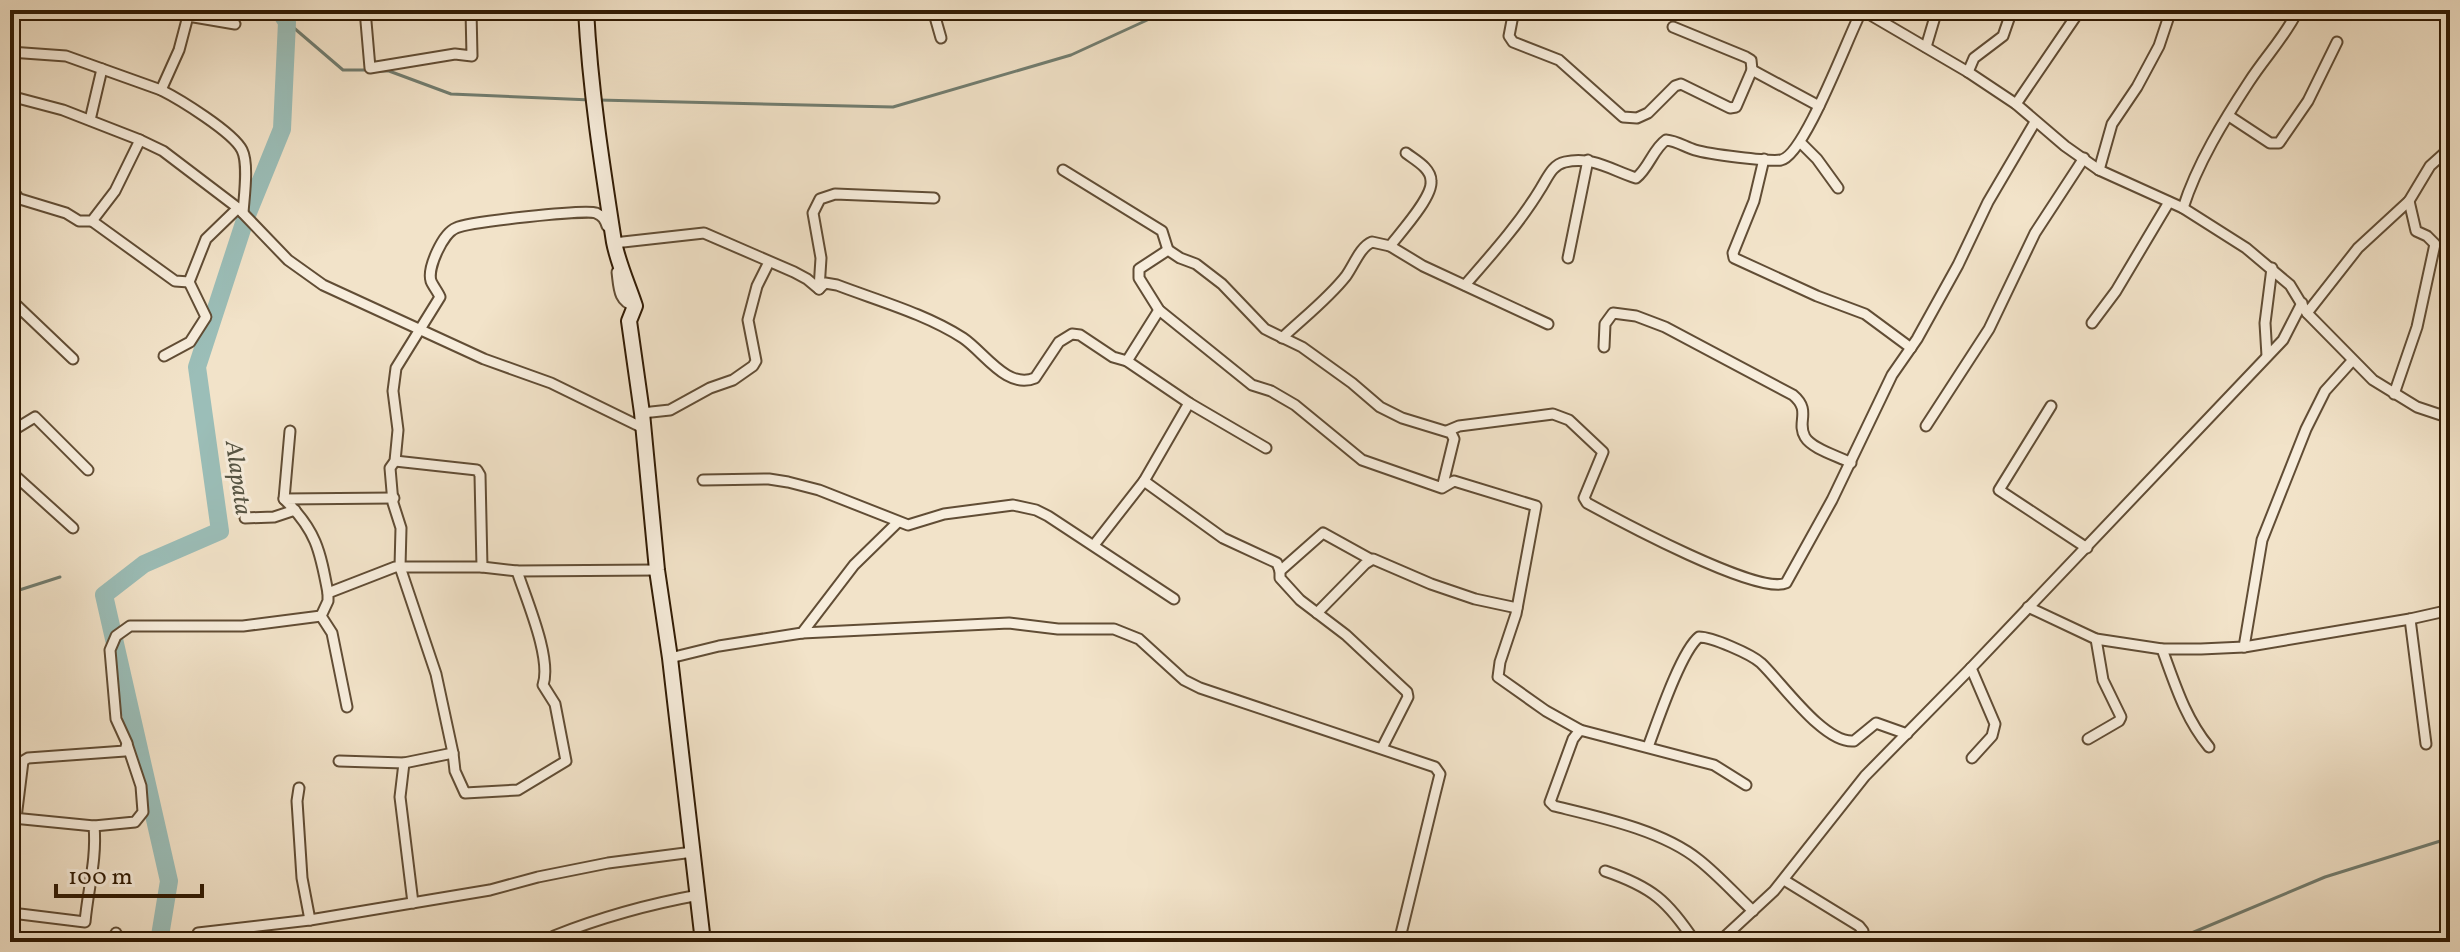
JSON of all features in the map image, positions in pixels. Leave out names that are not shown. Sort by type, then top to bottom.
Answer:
[{"type":"main road","points":[[586,10],[593,107],[614,243],[635,306],[629,321],[703,942]]},
{"type":"street","points":[[175,10],[188,16],[235,24]]},
{"type":"street","points":[[365,10],[370,68],[455,54],[472,56],[471,10]]},
{"type":"street","points":[[933,10],[941,38]]},
{"type":"street","points":[[1514,10],[1509,36],[1513,42],[1559,60],[1623,117],[1637,118],[1648,113],[1675,86],[1681,84],[1730,108],[1736,107],[1752,70],[1751,60],[1673,27]]},
{"type":"street","points":[[1465,285],[1526,213],[1554,167],[1563,162],[1588,160],[1604,163],[1636,178],[1666,140],[1698,151],[1782,160],[1801,143],[1862,10],[2016,104],[2099,170],[2183,208],[2272,268],[2290,285],[2305,308],[2352,361],[2373,380],[2417,407],[2450,418]]},
{"type":"street","points":[[1926,47],[1937,10]]},
{"type":"street","points":[[1968,72],[1974,58],[2003,36],[2012,10]]},
{"type":"street","points":[[2016,104],[2076,16],[2077,10]]},
{"type":"street","points":[[2099,170],[2112,124],[2159,46],[2171,10]]},
{"type":"street","points":[[2183,208],[2190,185],[2229,116],[2298,10]]},
{"type":"street","points":[[161,90],[172,69],[188,16]]},
{"type":"street","points":[[2229,116],[2270,143],[2279,143],[2308,101],[2337,42]]},
{"type":"street","points":[[10,52],[66,56],[161,90],[224,131],[242,150],[245,188],[240,211],[206,239],[189,282],[206,317],[190,342],[164,356]]},
{"type":"street","points":[[90,120],[102,69]]},
{"type":"street","points":[[1752,70],[1819,106]]},
{"type":"street","points":[[10,96],[90,120],[163,151],[240,211],[288,260],[323,285],[505,368],[643,420],[733,380],[753,366],[756,361],[748,320],[757,286],[769,262]]},
{"type":"street","points":[[1447,431],[1459,426],[1533,415],[1560,415],[1603,452],[1584,498],[1587,503],[1702,561],[1772,586],[1780,585],[1790,578],[1851,463],[1892,375],[1911,348],[1958,265],[1988,202],[2035,122]]},
{"type":"street","points":[[92,221],[115,191],[140,140]]},
{"type":"street","points":[[1801,143],[1838,188]]},
{"type":"street","points":[[1719,942],[1784,880],[1855,786],[2087,548],[2291,330],[2305,308],[2358,248],[2409,201],[2430,166],[2450,148]]},
{"type":"street","points":[[1390,246],[1428,194],[1432,181],[1426,169],[1406,153]]},
{"type":"street","points":[[1926,426],[1989,329],[2035,233],[2084,158]]},
{"type":"street","points":[[1764,159],[1754,201],[1733,253],[1734,258],[1865,314],[1911,348]]},
{"type":"street","points":[[1568,258],[1588,160]]},
{"type":"street","points":[[1063,170],[1162,231],[1168,250],[1222,284],[1256,322],[1302,347],[1389,412],[1417,424],[1447,431],[1454,439],[1442,488]]},
{"type":"street","points":[[819,289],[821,258],[813,213],[820,199],[835,194],[934,198]]},
{"type":"street","points":[[10,212],[13,196],[66,213],[79,221],[92,221],[175,281],[189,282]]},
{"type":"street","points":[[2394,394],[2417,327],[2435,244],[2416,231],[2409,201]]},
{"type":"street","points":[[2092,323],[2116,291],[2169,202]]},
{"type":"street","points":[[517,571],[544,662],[546,678],[543,685],[555,704],[566,761],[518,790],[465,793],[455,771],[436,674],[400,567],[401,528],[393,503],[390,468],[395,461],[398,430],[393,391],[396,368],[440,297],[431,281],[430,272],[441,242],[454,228],[555,213],[591,211],[606,221],[621,298],[635,306]]},
{"type":"street","points":[[614,243],[697,232],[807,279],[819,289]]},
{"type":"street","points":[[1282,338],[1342,281],[1367,244],[1372,242],[1390,246],[1423,266],[1548,324]]},
{"type":"street","points":[[1168,250],[1137,271],[1159,310],[1252,385],[1271,391],[1295,405],[1353,455],[1442,488]]},
{"type":"street","points":[[2267,356],[2265,323],[2272,268]]},
{"type":"street","points":[[819,289],[825,283],[837,285],[925,319],[961,337],[990,363],[1012,378],[1023,381],[1035,378],[1059,342],[1072,334],[1080,335],[1266,448]]},
{"type":"street","points":[[10,299],[73,359]]},
{"type":"street","points":[[1127,361],[1159,310]]},
{"type":"street","points":[[1604,347],[1605,324],[1613,313],[1636,316],[1665,327],[1793,395],[1803,409],[1803,430],[1810,442],[1851,463]]},
{"type":"street","points":[[2244,647],[2262,540],[2306,429],[2325,391],[2352,361]]},
{"type":"street","points":[[1094,545],[1144,481],[1189,403]]},
{"type":"street","points":[[2051,406],[1999,490],[2087,548]]},
{"type":"street","points":[[11,431],[35,417],[88,470]]},
{"type":"street","points":[[284,499],[290,431]]},
{"type":"street","points":[[395,461],[477,470],[480,475],[482,567]]},
{"type":"street","points":[[10,471],[73,528]]},
{"type":"street","points":[[703,480],[769,479],[788,482],[819,490],[908,525],[944,514],[1013,505],[1036,510],[1174,599]]},
{"type":"street","points":[[1144,481],[1223,538],[1277,563],[1281,580],[1346,635],[1408,694],[1382,748]]},
{"type":"street","points":[[1442,488],[1454,481],[1536,506],[1517,608],[1500,662],[1499,679],[1580,730],[1714,765],[1746,785]]},
{"type":"street","points":[[284,499],[394,498]]},
{"type":"street","points":[[284,499],[304,519],[321,558],[328,593],[321,616]]},
{"type":"street","points":[[245,518],[274,517],[295,510]]},
{"type":"street","points":[[802,633],[854,565],[898,522]]},
{"type":"street","points":[[1280,571],[1323,533],[1370,559],[1431,584],[1475,599],[1517,608]]},
{"type":"street","points":[[1317,613],[1370,559]]},
{"type":"street","points":[[328,593],[400,567],[482,567],[517,571],[657,570]]},
{"type":"street","points":[[2028,607],[2096,639],[2162,649],[2244,647],[2450,610]]},
{"type":"street","points":[[127,743],[125,751],[118,753],[28,758],[23,761],[13,818],[94,826],[135,822],[143,812],[141,786],[127,743],[116,719],[112,692],[110,650],[116,636],[130,626],[243,626],[321,616]]},
{"type":"street","points":[[321,616],[332,633],[347,707]]},
{"type":"street","points":[[2410,619],[2426,744]]},
{"type":"street","points":[[670,658],[719,646],[802,633],[1009,623],[1058,629],[1114,629],[1139,639],[1191,684],[1435,767],[1440,774],[1399,942]]},
{"type":"street","points":[[1648,747],[1684,659],[1694,640],[1699,637],[1711,639],[1759,661],[1833,736],[1850,743],[1876,723],[1907,734]]},
{"type":"street","points":[[2088,739],[2121,717],[2103,680],[2096,639]]},
{"type":"street","points":[[2162,649],[2180,699],[2209,747]]},
{"type":"street","points":[[1971,668],[1995,724],[1992,736],[1972,758]]},
{"type":"street","points":[[1580,730],[1573,739],[1550,803],[1655,836],[1684,850],[1698,859],[1753,911]]},
{"type":"street","points":[[339,761],[404,763],[453,753]]},
{"type":"street","points":[[404,763],[400,797],[413,903]]},
{"type":"street","points":[[299,788],[297,801],[302,878],[310,920]]},
{"type":"street","points":[[10,910],[85,922],[88,887],[93,872],[94,826]]},
{"type":"street","points":[[198,933],[310,920],[490,890],[608,863],[693,852]]},
{"type":"street","points":[[1605,871],[1639,882],[1675,912],[1695,942]]},
{"type":"street","points":[[1784,880],[1859,926],[1863,931],[1861,942]]},
{"type":"street","points":[[554,936],[635,908],[699,895]]},
{"type":"waterway","name":"Alapata","points":[[159,942],[169,881],[104,595],[144,564],[220,531],[197,367],[245,220],[282,129],[287,22],[279,10]]},
{"type":"waterway","points":[[598,100],[893,107],[1071,55],[1169,10]]},
{"type":"waterway","points":[[287,22],[343,70],[367,70]]},
{"type":"waterway","points":[[379,71],[389,71],[451,94],[591,100]]},
{"type":"waterway","points":[[10,593],[60,577]]},
{"type":"waterway","points":[[2170,942],[2325,877],[2450,838]]}]
